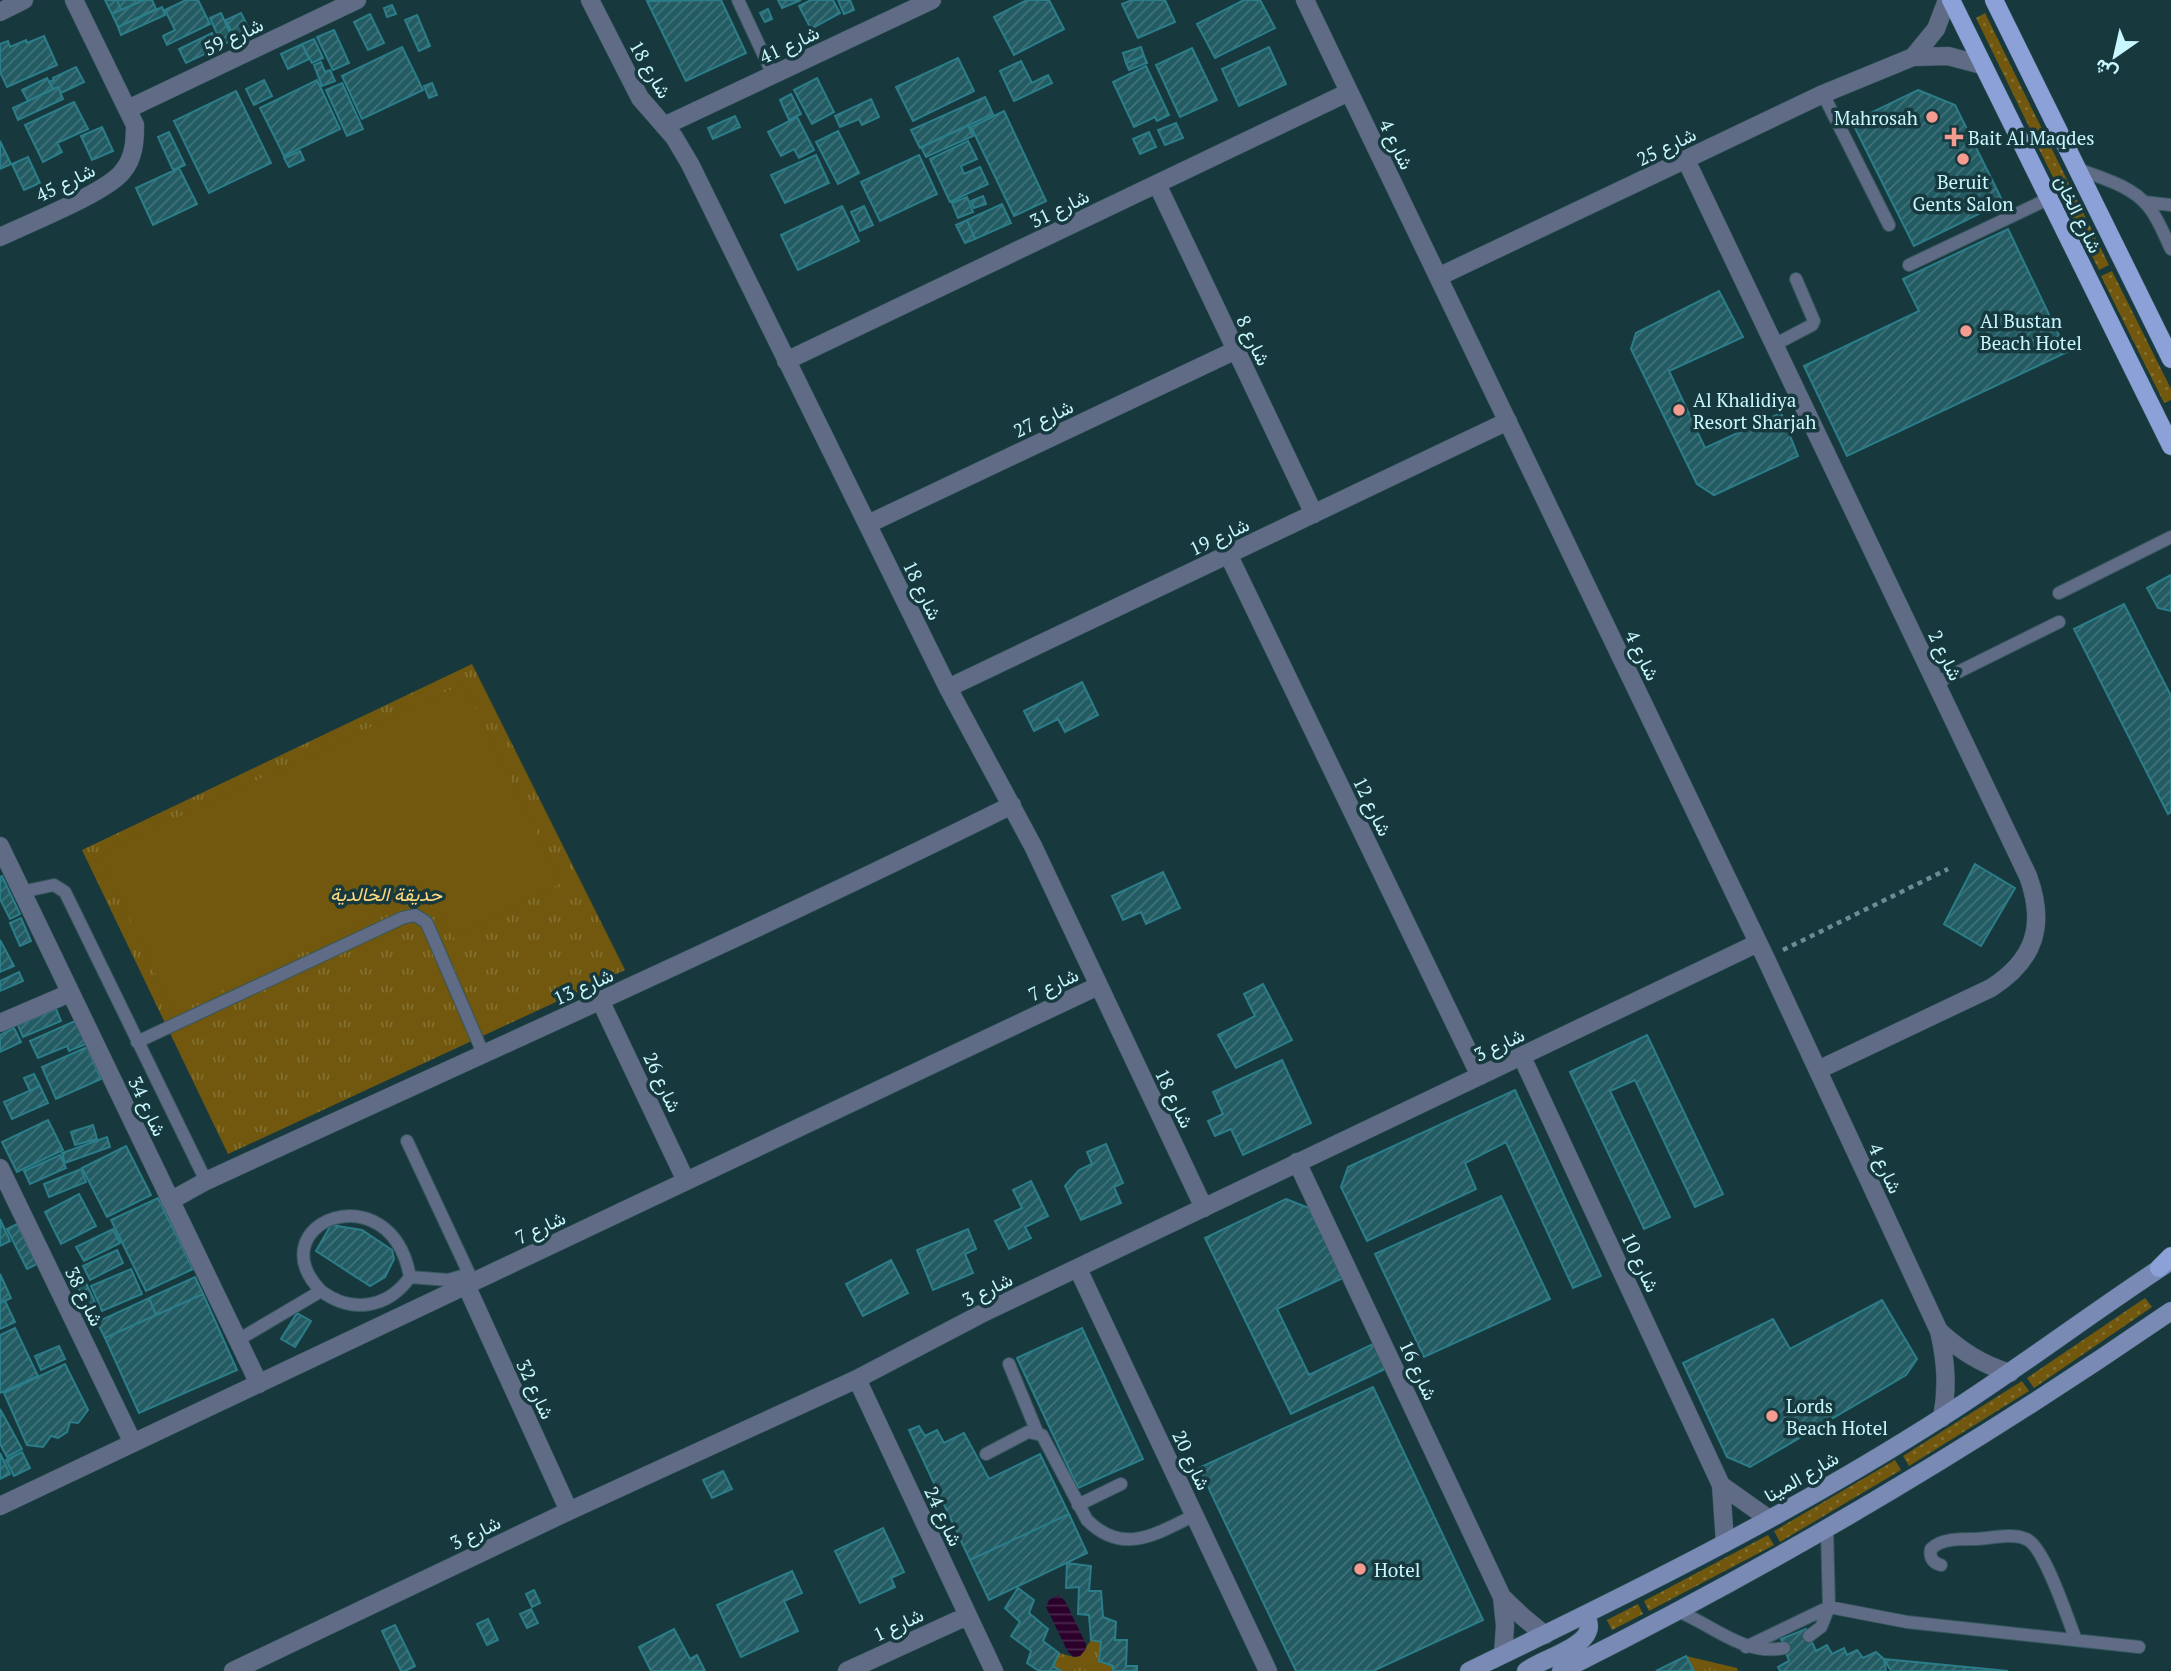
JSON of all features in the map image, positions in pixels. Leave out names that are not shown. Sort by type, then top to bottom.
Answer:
[{"type":"main road","name":"شارع الخان","points":[[1949,0],[2171,446]]},
{"type":"main road","name":"شارع الخان","points":[[1994,0],[2171,359]]},
{"type":"main road","name":"شارع المينا","points":[[1469,1671],[1586,1615],[1769,1520],[1942,1418],[2167,1262]]},
{"type":"main road","points":[[1561,1671],[1680,1612],[1827,1530],[2001,1425],[2171,1312]]},
{"type":"main road","points":[[1526,1671],[1583,1640],[1590,1625],[1586,1615]]},
{"type":"street","points":[[0,12],[24,0]]},
{"type":"street","name":"شارع 45","points":[[0,237],[108,185],[123,172],[135,142],[135,125],[74,0]]},
{"type":"street","name":"شارع 59","points":[[128,109],[357,0]]},
{"type":"street","name":"شارع 18","points":[[590,0],[640,98],[691,164],[948,688],[1033,846],[1204,1208]]},
{"type":"street","name":"شارع 41","points":[[664,126],[932,0]]},
{"type":"street","name":"شارع 4","points":[[1305,0],[1762,951],[1939,1331],[1947,1380],[1942,1418]]},
{"type":"street","name":"شارع 25","points":[[1913,57],[1936,29],[1949,0]]},
{"type":"street","name":"شارع 25","points":[[1438,277],[1823,94],[1913,57],[1948,56],[1982,65]]},
{"type":"street","name":"شارع 31","points":[[786,361],[1349,92]]},
{"type":"street","name":"شارع 2","points":[[1686,160],[2036,897],[2038,919],[2034,940],[2024,960],[2009,976],[1991,988],[1818,1070]]},
{"type":"street","name":"شارع 8","points":[[1157,184],[1314,514]]},
{"type":"street","name":"شارع 27","points":[[867,524],[1236,350]]},
{"type":"street","name":"شارع 19","points":[[948,688],[1507,421]]},
{"type":"street","name":"شارع 12","points":[[1228,554],[1480,1076]]},
{"type":"street","name":"شارع 13","points":[[170,1201],[206,1181],[483,1053],[601,1002],[1012,805]]},
{"type":"street","name":"شارع 34","points":[[0,846],[259,1384]]},
{"type":"street","name":"شارع 3","points":[[233,1671],[569,1511],[857,1379],[981,1314],[1297,1162],[1480,1076],[1762,951]]},
{"type":"street","name":"شارع 7","points":[[0,1506],[259,1384],[469,1280],[686,1181],[1098,986]]},
{"type":"street","points":[[0,1023],[70,993]]},
{"type":"street","name":"شارع 26","points":[[601,1002],[686,1181]]},
{"type":"street","name":"شارع 10","points":[[1522,1057],[1721,1485],[1725,1543]]},
{"type":"street","name":"شارع 16","points":[[1297,1162],[1502,1597],[1505,1626],[1503,1654]]},
{"type":"street","name":"شارع 38","points":[[0,1168],[133,1443]]},
{"type":"street","name":"شارع 20","points":[[1078,1269],[1268,1671]]},
{"type":"street","name":"شارع 32","points":[[469,1280],[569,1511]]},
{"type":"street","name":"شارع 4","points":[[1939,1331],[1955,1346],[1980,1362],[2010,1373]]},
{"type":"street","name":"شارع 24","points":[[857,1379],[995,1671]]},
{"type":"street","name":"شارع 10","points":[[1721,1485],[1769,1520]]},
{"type":"street","name":"شارع 16","points":[[1502,1597],[1545,1635]]},
{"type":"street","name":"شارع 1","points":[[847,1671],[967,1616]]},
{"type":"lane","points":[[738,0],[773,75]]},
{"type":"lane","points":[[1823,94],[1889,225]]},
{"type":"lane","points":[[2078,169],[2129,190],[2144,202],[2171,249]]},
{"type":"lane","points":[[1909,265],[2048,199]]},
{"type":"lane","points":[[2144,202],[2171,205]]},
{"type":"lane","points":[[1774,345],[1812,326],[1814,321],[1796,279]]},
{"type":"lane","points":[[2059,593],[2171,537]]},
{"type":"lane","points":[[1936,683],[2059,622]]},
{"type":"lane","points":[[21,892],[50,885],[62,888],[206,1181]]},
{"type":"lane","points":[[137,1042],[402,918],[415,915],[426,922],[429,928],[483,1053]]},
{"type":"lane","points":[[407,1141],[469,1280],[410,1277]]},
{"type":"lane","points":[[347,1215],[361,1217],[389,1233],[400,1246],[410,1277],[395,1294],[374,1304],[363,1306],[341,1303],[321,1291],[309,1275],[304,1255],[306,1245],[321,1223],[347,1215]]},
{"type":"lane","points":[[238,1340],[321,1291]]},
{"type":"lane","points":[[1009,1364],[1037,1432],[1046,1439],[1078,1504],[1095,1528],[1116,1539],[1139,1540],[1195,1515]]},
{"type":"lane","points":[[986,1454],[1028,1432],[1037,1432]]},
{"type":"lane","points":[[1078,1504],[1121,1484]]},
{"type":"lane","points":[[1809,1636],[1821,1627],[1829,1607],[1827,1530]]},
{"type":"lane","points":[[1941,1565],[1933,1562],[1931,1558],[1931,1549],[1938,1543],[2014,1537],[2029,1540],[2037,1546],[2076,1640]]},
{"type":"lane","points":[[1746,1647],[1829,1607],[1907,1622],[2139,1647]]},
{"type":"lane","points":[[1680,1612],[1746,1647],[1765,1651],[1784,1648]]},
{"type":"path","points":[[1762,951],[1948,869]]},
{"type":"green space","points":[[1985,13],[2044,133],[2034,137],[1976,18]]},
{"type":"green space","points":[[2047,139],[2109,265],[2099,270],[2037,145]]},
{"type":"green space","points":[[2112,271],[2171,389],[2171,400],[2164,403],[2101,276]]},
{"type":"green space","name":"حديقة الخالدية","points":[[472,664],[625,970],[228,1154],[82,850]]},
{"type":"green space","points":[[464,683],[561,883],[454,938],[429,893],[174,1013],[99,854]]},
{"type":"green space","points":[[2145,1298],[2152,1307],[2034,1388],[2027,1378]]},
{"type":"green space","points":[[2022,1381],[2029,1391],[1909,1466],[1903,1456]]},
{"type":"green space","points":[[1895,1460],[1901,1470],[1780,1542],[1774,1531]]},
{"type":"green space","points":[[1768,1535],[1774,1545],[1649,1611],[1644,1601]]},
{"type":"green space","points":[[1638,1604],[1643,1614],[1612,1630],[1607,1620]]},
{"type":"green space","points":[[1091,1640],[1101,1642],[1099,1661],[1113,1666],[1112,1671],[1061,1671],[1053,1666],[1059,1653],[1080,1656]]},
{"type":"green space","points":[[1686,1656],[1737,1668],[1738,1671],[1694,1671]]},
{"type":"shaded area","points":[[1058,1595],[1065,1601],[1086,1644],[1086,1649],[1080,1656],[1074,1657],[1068,1652],[1046,1607],[1049,1600]]},
{"type":"building","points":[[105,0],[117,0],[121,10],[112,14]]},
{"type":"building","points":[[117,0],[144,0],[121,10]]},
{"type":"building","points":[[144,0],[152,0],[156,9],[118,27],[112,14]]},
{"type":"building","points":[[186,0],[198,0],[210,24],[167,45],[163,36],[175,30],[165,10]]},
{"type":"building","points":[[721,0],[746,53],[686,81],[647,1]]},
{"type":"building","points":[[778,0],[801,0],[782,8]]},
{"type":"building","points":[[811,0],[833,0],[840,13],[811,29],[799,6]]},
{"type":"building","points":[[838,0],[850,0],[854,10],[844,14]]},
{"type":"building","points":[[1027,0],[1049,0],[1064,29],[1014,55],[994,17]]},
{"type":"building","points":[[1132,0],[1165,0],[1175,22],[1138,38],[1122,4]]},
{"type":"building","points":[[1244,0],[1260,0],[1275,28],[1215,58],[1197,24]]},
{"type":"building","points":[[392,5],[396,14],[387,17],[384,8]]},
{"type":"building","points":[[162,7],[165,15],[121,35],[118,27]]},
{"type":"building","points":[[768,9],[772,19],[765,22],[760,13]]},
{"type":"building","points":[[221,13],[233,40],[222,45],[210,18]]},
{"type":"building","points":[[241,13],[249,29],[234,37],[226,20]]},
{"type":"building","points":[[370,14],[384,43],[368,50],[354,22]]},
{"type":"building","points":[[417,15],[430,46],[419,51],[405,20]]},
{"type":"building","points":[[334,30],[349,63],[333,70],[317,37]]},
{"type":"building","points":[[212,33],[219,47],[186,63],[179,49]]},
{"type":"building","points":[[44,36],[57,65],[7,87],[0,72],[0,44],[8,41],[10,47]]},
{"type":"building","points":[[314,39],[323,58],[312,63],[302,44]]},
{"type":"building","points":[[302,44],[309,59],[288,69],[281,54]]},
{"type":"building","points":[[402,47],[423,90],[362,119],[342,76]]},
{"type":"building","points":[[1141,47],[1144,56],[1126,63],[1123,53]]},
{"type":"building","points":[[1269,47],[1286,84],[1239,106],[1222,69]]},
{"type":"building","points":[[1192,48],[1217,100],[1180,117],[1156,65]]},
{"type":"building","points":[[1144,56],[1147,63],[1129,70],[1126,63]]},
{"type":"building","points":[[958,58],[974,91],[913,121],[896,87]]},
{"type":"building","points":[[1021,61],[1032,83],[1048,75],[1052,83],[1014,101],[1000,71]]},
{"type":"building","points":[[321,62],[325,72],[330,70],[335,81],[322,86],[314,65]]},
{"type":"building","points":[[1146,66],[1169,115],[1157,121],[1155,117],[1134,127],[1113,82]]},
{"type":"building","points":[[76,67],[84,82],[61,93],[58,87],[53,89],[49,82],[54,80],[53,78]]},
{"type":"building","points":[[47,78],[53,89],[28,101],[22,90]]},
{"type":"building","points":[[817,78],[834,112],[812,124],[794,90]]},
{"type":"building","points":[[264,80],[272,96],[254,105],[246,89]]},
{"type":"building","points":[[317,80],[340,129],[284,156],[260,108]]},
{"type":"building","points":[[342,83],[363,129],[347,136],[326,90]]},
{"type":"building","points":[[432,83],[437,95],[429,98],[424,86]]},
{"type":"building","points":[[58,87],[63,99],[18,120],[13,108]]},
{"type":"building","points":[[1918,90],[1955,105],[2003,202],[1914,246],[1852,122]]},
{"type":"building","points":[[236,91],[271,163],[209,193],[174,121]]},
{"type":"building","points":[[791,94],[801,114],[789,120],[780,100]]},
{"type":"building","points":[[985,97],[993,114],[920,148],[911,130]]},
{"type":"building","points":[[871,99],[879,117],[862,125],[859,119],[840,127],[835,116]]},
{"type":"building","points":[[74,102],[88,129],[57,143],[62,152],[43,162],[25,125]]},
{"type":"building","points":[[1004,111],[1046,201],[1014,216],[971,127]]},
{"type":"building","points":[[735,116],[740,127],[713,139],[708,128]]},
{"type":"building","points":[[797,117],[814,150],[799,158],[794,149],[781,156],[768,132]]},
{"type":"building","points":[[1176,123],[1183,138],[1165,145],[1158,130]]},
{"type":"building","points":[[968,125],[973,136],[926,157],[921,147]]},
{"type":"building","points":[[102,127],[113,151],[92,160],[81,136]]},
{"type":"building","points":[[838,131],[859,173],[838,184],[816,142]]},
{"type":"building","points":[[169,132],[185,165],[173,170],[158,137]]},
{"type":"building","points":[[1149,132],[1156,147],[1140,154],[1133,139]]},
{"type":"building","points":[[0,141],[11,164],[0,169]]},
{"type":"building","points":[[968,141],[977,159],[961,166],[964,174],[980,167],[988,184],[950,202],[930,159]]},
{"type":"building","points":[[300,151],[304,160],[289,167],[284,158]]},
{"type":"building","points":[[816,155],[829,183],[785,203],[771,175]]},
{"type":"building","points":[[919,155],[937,194],[880,221],[861,182]]},
{"type":"building","points":[[28,157],[40,183],[24,190],[12,164]]},
{"type":"building","points":[[179,168],[197,204],[153,225],[136,188]]},
{"type":"building","points":[[983,196],[986,204],[974,208],[971,201]]},
{"type":"building","points":[[967,197],[973,212],[958,218],[952,203]]},
{"type":"building","points":[[1002,204],[1011,223],[975,239],[967,220]]},
{"type":"building","points":[[842,206],[859,241],[798,270],[781,235]]},
{"type":"building","points":[[864,206],[873,225],[860,231],[851,212]]},
{"type":"building","points":[[967,220],[975,239],[965,243],[956,225]]},
{"type":"building","name":"Al Bustan Beach Hotel","points":[[2008,229],[2067,352],[1847,456],[1804,366],[1919,311],[1903,279]]},
{"type":"building","points":[[1719,291],[1743,337],[1669,371],[1705,448],[1781,413],[1798,456],[1714,495],[1697,484],[1631,349],[1636,333]]},
{"type":"building","points":[[2171,575],[2171,611],[2158,608],[2147,588]]},
{"type":"building","points":[[2124,604],[2171,696],[2171,812],[2168,814],[2074,629]]},
{"type":"building","points":[[1082,682],[1098,715],[1065,732],[1058,719],[1034,731],[1024,711]]},
{"type":"building","points":[[1975,864],[2015,888],[1981,946],[1944,924]]},
{"type":"building","points":[[1163,872],[1180,908],[1146,924],[1141,912],[1123,920],[1112,896]]},
{"type":"building","points":[[2,876],[20,914],[10,919],[0,899]]},
{"type":"building","points":[[21,918],[31,941],[20,946],[10,923]]},
{"type":"building","points":[[0,940],[14,966],[0,972]]},
{"type":"building","points":[[19,972],[23,981],[0,991],[0,981]]},
{"type":"building","points":[[1263,984],[1292,1040],[1236,1068],[1218,1035],[1255,1016],[1244,994]]},
{"type":"building","points":[[56,1009],[61,1021],[23,1037],[18,1025]]},
{"type":"building","points":[[75,1021],[86,1044],[69,1051],[67,1046],[38,1058],[30,1041]]},
{"type":"building","points":[[14,1028],[21,1042],[0,1052],[0,1035]]},
{"type":"building","points":[[1647,1035],[1723,1194],[1695,1207],[1635,1080],[1610,1091],[1670,1217],[1644,1229],[1570,1072]]},
{"type":"building","points":[[87,1047],[101,1079],[56,1099],[42,1067]]},
{"type":"building","points":[[1282,1060],[1311,1123],[1243,1155],[1231,1129],[1215,1136],[1208,1121],[1223,1114],[1213,1092]]},
{"type":"building","points":[[34,1074],[40,1086],[30,1091],[24,1078]]},
{"type":"building","points":[[40,1086],[48,1103],[12,1119],[4,1102]]},
{"type":"building","points":[[1515,1090],[1601,1276],[1573,1288],[1506,1142],[1465,1163],[1476,1189],[1367,1241],[1341,1187],[1348,1167]]},
{"type":"building","points":[[48,1120],[63,1150],[17,1172],[2,1142]]},
{"type":"building","points":[[93,1125],[97,1139],[75,1145],[71,1132]]},
{"type":"building","points":[[107,1137],[110,1147],[65,1163],[62,1153]]},
{"type":"building","points":[[1106,1144],[1123,1183],[1114,1187],[1121,1203],[1081,1220],[1065,1186],[1079,1170],[1092,1164],[1087,1152]]},
{"type":"building","points":[[126,1146],[151,1195],[107,1217],[82,1168]]},
{"type":"building","points":[[60,1155],[66,1168],[30,1184],[24,1171]]},
{"type":"building","points":[[81,1169],[86,1182],[49,1197],[44,1184]]},
{"type":"building","points":[[1031,1181],[1048,1216],[1025,1227],[1031,1238],[1009,1249],[995,1221],[1022,1208],[1013,1190]]},
{"type":"building","points":[[79,1194],[96,1226],[61,1244],[45,1212]]},
{"type":"building","points":[[1501,1196],[1550,1299],[1424,1357],[1375,1254]]},
{"type":"building","points":[[158,1198],[193,1269],[146,1291],[111,1220]]},
{"type":"building","points":[[1286,1199],[1309,1208],[1343,1278],[1277,1309],[1309,1375],[1377,1342],[1389,1367],[1291,1414],[1205,1238]]},
{"type":"building","points":[[0,1219],[10,1241],[0,1246]]},
{"type":"building","points":[[17,1224],[37,1264],[27,1269],[7,1229]]},
{"type":"building","points":[[331,1225],[362,1230],[392,1250],[394,1259],[385,1277],[370,1286],[316,1251]]},
{"type":"building","points":[[113,1229],[120,1243],[84,1261],[76,1247]]},
{"type":"building","points":[[968,1229],[976,1249],[965,1254],[973,1273],[933,1290],[917,1250]]},
{"type":"building","points":[[117,1250],[123,1263],[90,1280],[83,1266]]},
{"type":"building","points":[[891,1260],[908,1293],[863,1316],[846,1284]]},
{"type":"building","points":[[131,1269],[142,1294],[102,1311],[91,1286]]},
{"type":"building","points":[[81,1273],[95,1302],[87,1306],[73,1276]]},
{"type":"building","points":[[0,1274],[11,1298],[0,1303]]},
{"type":"building","points":[[195,1277],[203,1294],[156,1315],[149,1298]]},
{"type":"building","points":[[203,1294],[237,1370],[139,1413],[105,1338]]},
{"type":"building","points":[[149,1298],[156,1315],[105,1338],[97,1322]]},
{"type":"building","name":"Lords Beach Hotel","points":[[1882,1300],[1917,1359],[1906,1375],[1750,1467],[1727,1457],[1683,1363],[1773,1319],[1790,1349]]},
{"type":"building","points":[[5,1301],[15,1322],[0,1329],[0,1303]]},
{"type":"building","points":[[297,1313],[311,1321],[295,1347],[281,1339]]},
{"type":"building","points":[[15,1328],[38,1376],[0,1393],[0,1335]]},
{"type":"building","points":[[1082,1328],[1143,1459],[1078,1488],[1017,1358]]},
{"type":"building","points":[[59,1346],[65,1359],[41,1370],[35,1356]]},
{"type":"building","points":[[65,1364],[88,1410],[78,1423],[70,1422],[67,1432],[58,1438],[51,1436],[43,1447],[27,1445],[4,1393]]},
{"type":"building","points":[[1373,1387],[1483,1620],[1373,1671],[1296,1671],[1199,1468]]},
{"type":"building","points":[[0,1409],[22,1449],[7,1457],[0,1444]]},
{"type":"building","points":[[919,1426],[925,1436],[937,1430],[944,1443],[964,1433],[989,1479],[1040,1454],[1069,1514],[970,1560],[909,1430]]},
{"type":"building","points":[[22,1452],[30,1468],[14,1476],[6,1460]]},
{"type":"building","points":[[0,1453],[10,1474],[0,1479]]},
{"type":"building","points":[[723,1471],[732,1489],[712,1498],[703,1480]]},
{"type":"building","points":[[1069,1514],[1087,1553],[989,1600],[970,1560]]},
{"type":"building","points":[[883,1528],[904,1572],[891,1578],[895,1587],[860,1603],[835,1551]]},
{"type":"building","points":[[1067,1563],[1091,1566],[1089,1591],[1101,1591],[1103,1617],[1116,1622],[1115,1640],[1127,1640],[1126,1666],[1137,1666],[1137,1671],[1113,1671],[1113,1666],[1099,1661],[1101,1642],[1091,1640],[1089,1615],[1078,1614],[1079,1587],[1066,1588]]},
{"type":"building","points":[[792,1571],[802,1593],[784,1601],[798,1631],[741,1657],[717,1605]]},
{"type":"building","points":[[1018,1588],[1034,1600],[1029,1613],[1048,1629],[1043,1641],[1059,1653],[1053,1666],[1061,1671],[1039,1671],[1027,1663],[1031,1651],[1011,1636],[1020,1622],[1005,1608]]},
{"type":"building","points":[[534,1590],[540,1603],[532,1607],[526,1594]]},
{"type":"building","points":[[531,1609],[538,1623],[527,1628],[520,1614]]},
{"type":"building","points":[[488,1619],[498,1640],[487,1645],[477,1624]]},
{"type":"building","points":[[395,1625],[415,1666],[405,1671],[401,1671],[382,1631]]},
{"type":"building","points":[[674,1629],[690,1659],[697,1655],[705,1671],[651,1671],[639,1647]]},
{"type":"building","points":[[1806,1629],[1816,1651],[1827,1645],[1832,1654],[1844,1648],[1847,1655],[1857,1650],[1863,1658],[1876,1652],[1884,1659],[1886,1671],[1780,1671],[1778,1667],[1789,1661],[1781,1639]]},
{"type":"building","points":[[1686,1656],[1694,1671],[1656,1671]]},
{"type":"building","points":[[1884,1659],[2008,1671],[1891,1671]]},
{"type":"place","name":"Mahrosah","points":[[1932,117]]},
{"type":"place","name":"Bait Al Maqdes","points":[[1954,137]]},
{"type":"place","name":"Beruit Gents Salon","points":[[1963,159]]},
{"type":"place","name":"Al Bustan Beach Hotel","points":[[1966,331]]},
{"type":"place","name":"Al Khalidiya Resort Sharjah","points":[[1679,410]]},
{"type":"place","name":"Lords Beach Hotel","points":[[1772,1416]]},
{"type":"place","name":"Hotel","points":[[1360,1569]]}]
